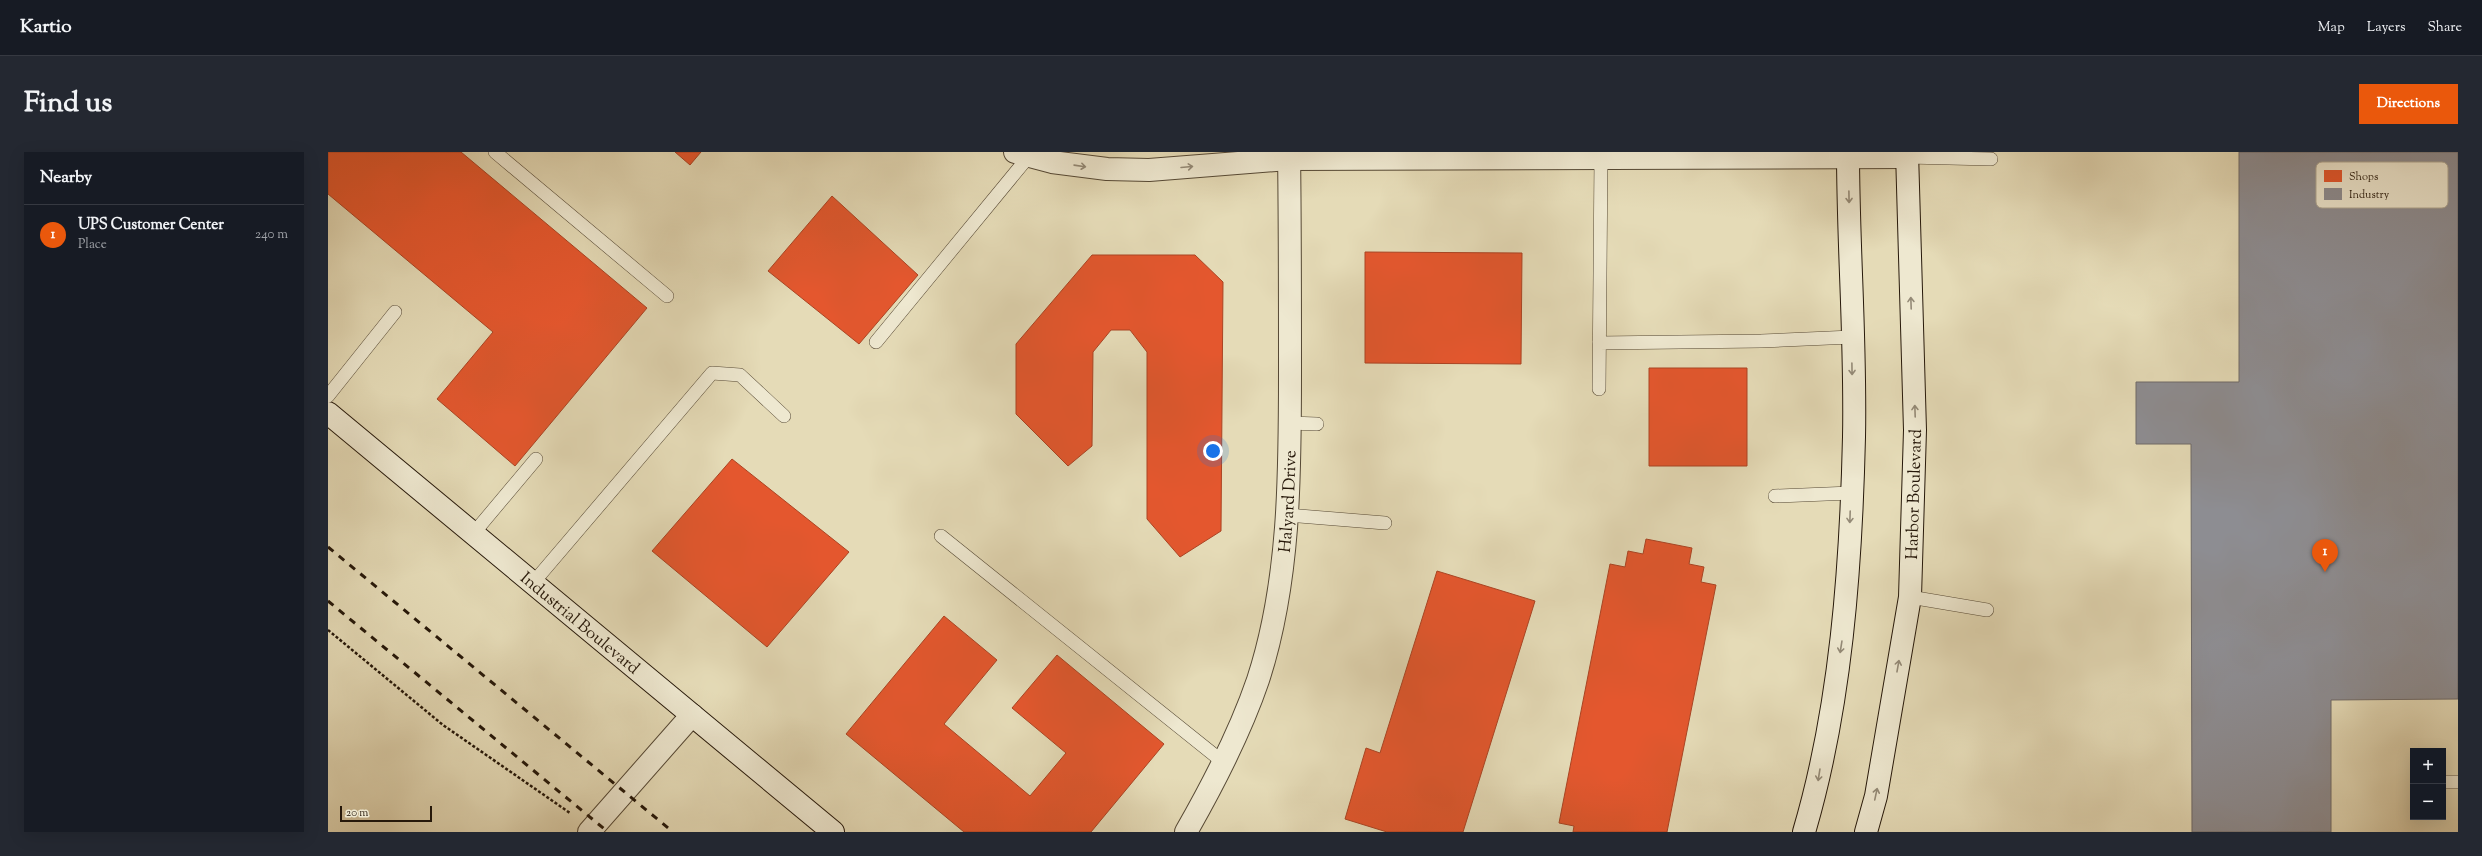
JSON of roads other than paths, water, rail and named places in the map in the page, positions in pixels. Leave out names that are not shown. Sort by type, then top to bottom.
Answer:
[{"type":"main road","points":[[1022,154],[1052,162],[1107,169],[1149,170],[1284,154],[1601,158],[1623,155],[1907,154]]},
{"type":"main road","name":"Halyard Drive","points":[[1186,832],[1223,762],[1245,716],[1259,678],[1277,598],[1287,515],[1290,422],[1284,154]]},
{"type":"main road","name":"Harbor Boulevard","points":[[1866,832],[1876,796],[1910,597],[1915,430],[1907,154]]},
{"type":"main road","points":[[1804,832],[1817,790],[1843,632],[1854,436],[1848,155]]},
{"type":"main road","name":"Industrial Boulevard","points":[[328,413],[833,832]]},
{"type":"main road","points":[[591,830],[692,715]]},
{"type":"lane","points":[[495,152],[667,296]]},
{"type":"lane","points":[[876,342],[1022,154]]},
{"type":"lane","points":[[1907,154],[1991,159]]},
{"type":"lane","points":[[1599,389],[1601,158]]},
{"type":"lane","points":[[328,396],[395,312]]},
{"type":"lane","points":[[1599,343],[1761,341],[1852,337]]},
{"type":"lane","points":[[533,583],[712,373],[740,375],[784,416]]},
{"type":"lane","points":[[1290,422],[1316,424]]},
{"type":"lane","points":[[473,534],[536,459]]},
{"type":"lane","points":[[1775,496],[1851,493]]},
{"type":"lane","points":[[1287,515],[1385,523]]},
{"type":"lane","points":[[941,536],[1223,762]]},
{"type":"lane","points":[[1910,597],[1987,610]]},
{"type":"lane","points":[[2446,782],[2458,782]]},
{"type":"railway","points":[[328,547],[673,832]]},
{"type":"railway","points":[[328,601],[608,832]]},
{"type":"place","name":"UPS Customer Center","points":[[2325,572]]}]
